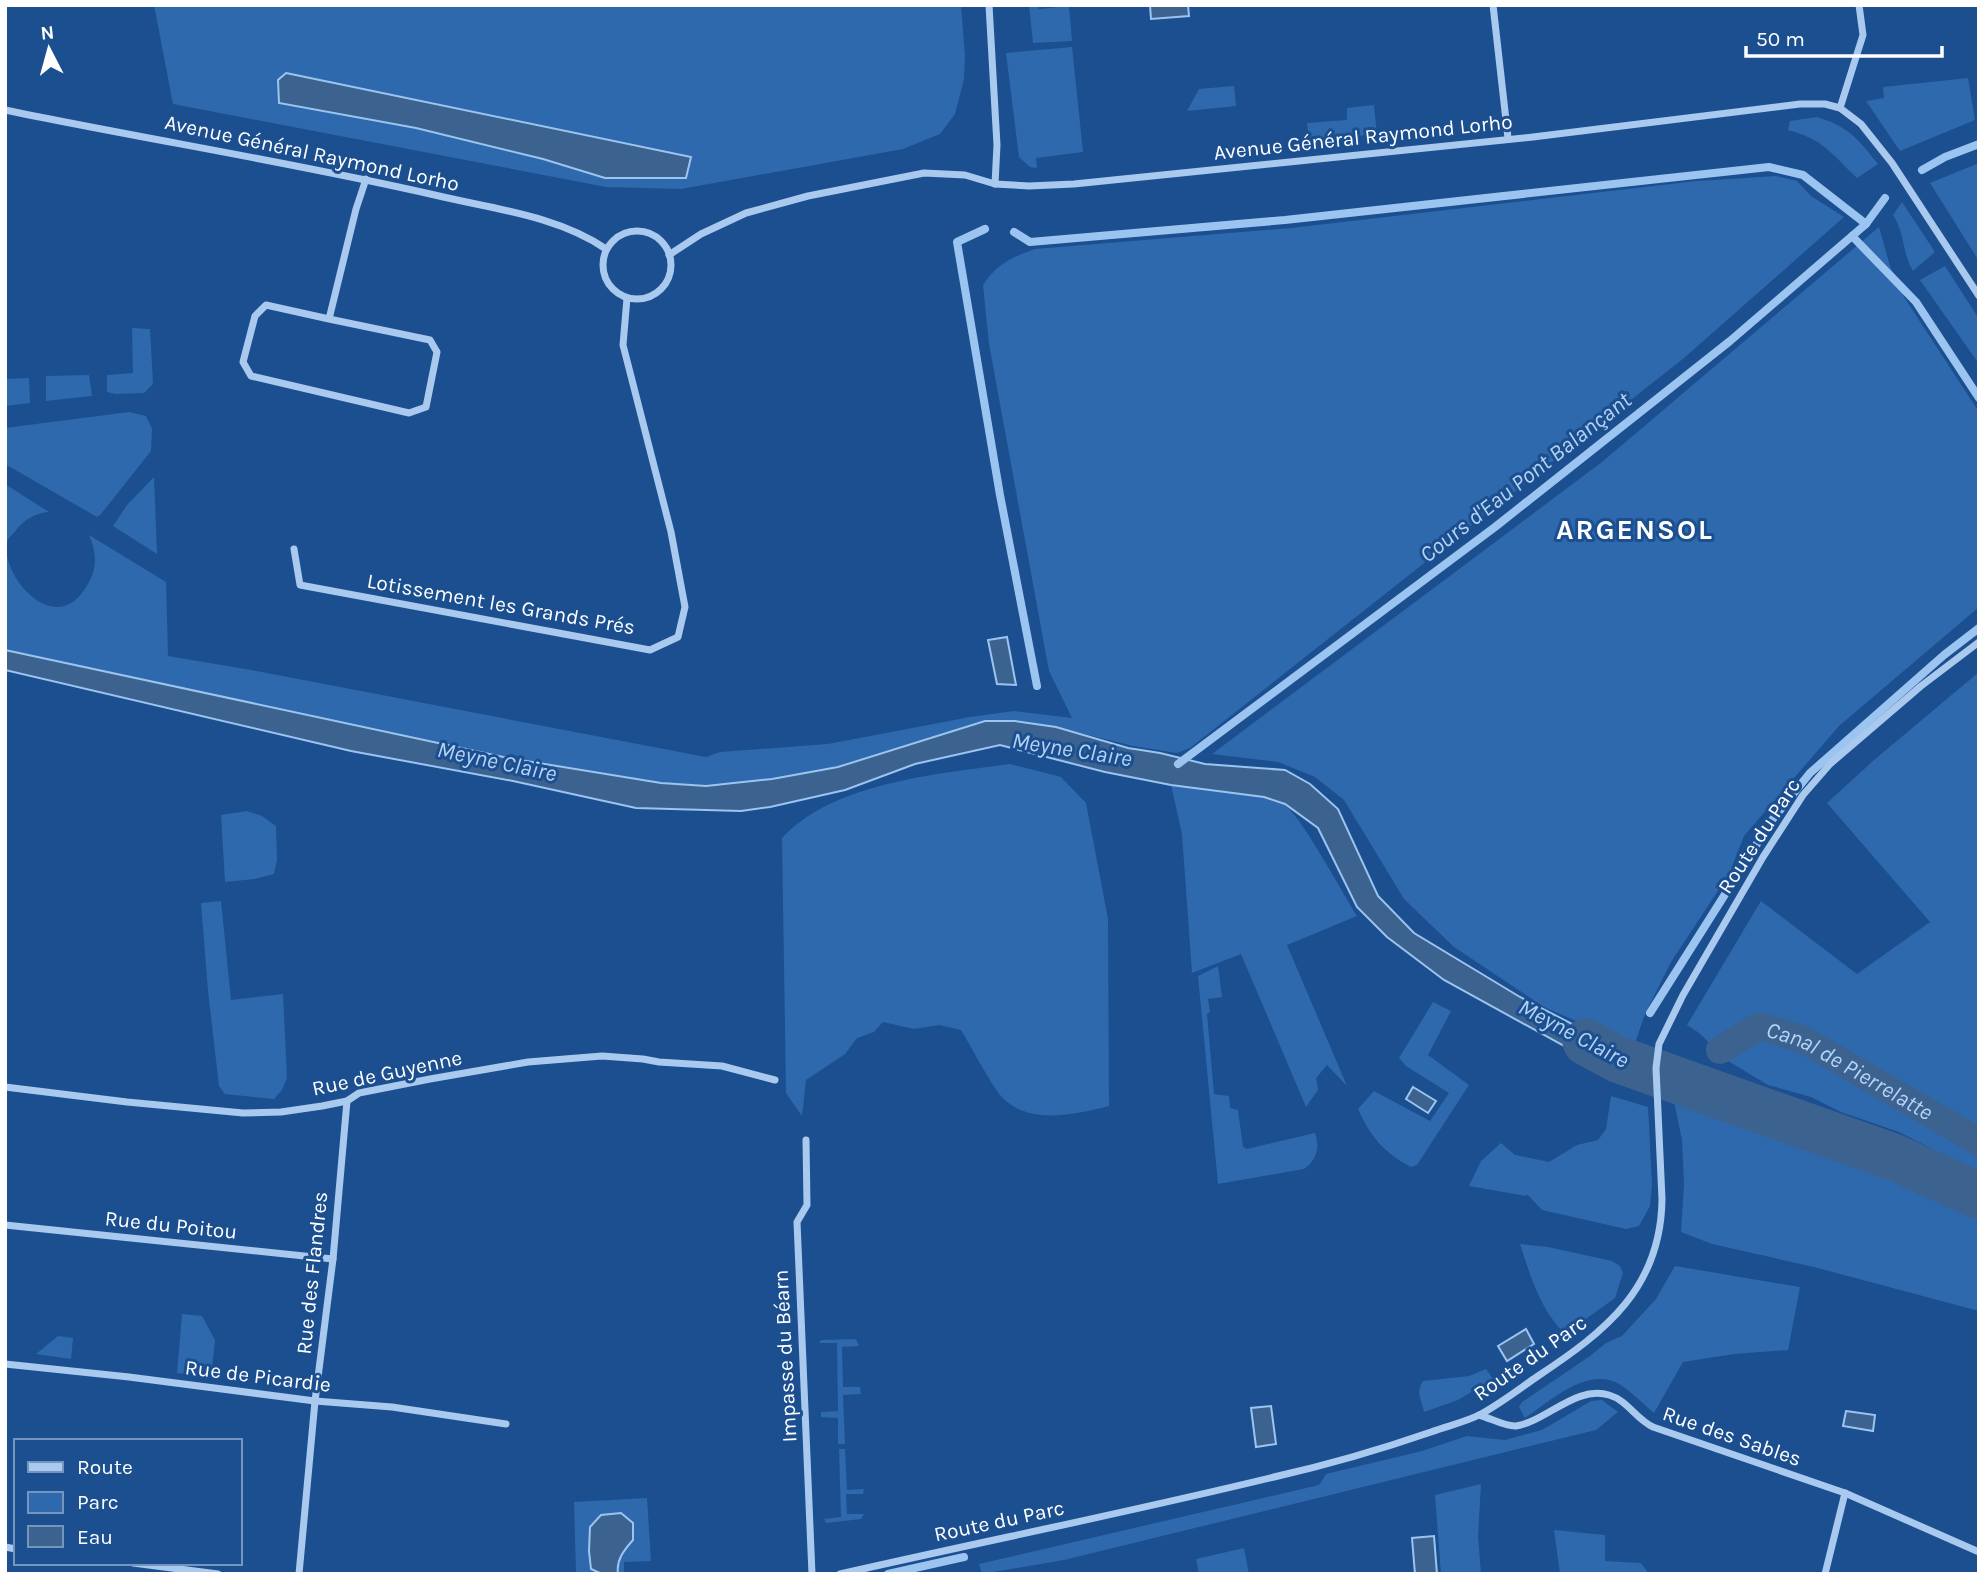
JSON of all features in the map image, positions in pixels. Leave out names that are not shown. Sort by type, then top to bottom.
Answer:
[{"type":"street","points":[[989,5],[997,134],[995,184]]},
{"type":"street","points":[[1493,5],[1508,138]]},
{"type":"street","points":[[1859,5],[1863,35],[1840,108],[1861,124],[1892,163],[1979,296]]},
{"type":"street","name":"Avenue Général Raymond Lorho","points":[[669,255],[728,220],[808,196],[924,173],[964,175],[995,184],[1074,184],[1800,104],[1825,104],[1840,108]]},
{"type":"street","name":"Avenue Général Raymond Lorho","points":[[5,110],[366,179],[557,225],[606,249]]},
{"type":"street","points":[[329,319],[366,179]]},
{"type":"street","points":[[634,231],[656,237],[669,255],[671,265],[665,285],[648,298],[627,298],[610,288],[602,269],[606,249],[622,234],[634,231]]},
{"type":"street","name":"Lotissement les Grands Prés","points":[[294,549],[299,585],[650,650],[678,637],[685,607],[671,532],[622,345],[627,298]]},
{"type":"street","points":[[266,305],[329,319],[430,340],[437,352],[426,407],[409,413],[251,376],[243,362],[255,316],[266,305]]},
{"type":"street","name":"Route du Parc","points":[[840,1574],[1329,1464],[1479,1415],[1575,1351],[1609,1323],[1629,1302],[1655,1252],[1662,1220],[1656,1094],[1659,1044],[1683,995],[1803,794],[1830,764],[1921,685],[1979,642]]},
{"type":"street","name":"Rue de Guyenne","points":[[5,1087],[243,1113],[281,1112],[347,1101],[359,1093],[528,1062],[602,1056],[722,1066],[775,1080]]},
{"type":"street","name":"Rue des Flandres","points":[[299,1574],[347,1101]]},
{"type":"street","name":"Impasse du Béarn","points":[[806,1140],[807,1205],[797,1222],[812,1574]]},
{"type":"street","name":"Rue du Poitou","points":[[5,1225],[333,1259]]},
{"type":"street","name":"Rue de Picardie","points":[[5,1364],[315,1401],[392,1407],[506,1424]]},
{"type":"street","name":"Rue des Sables","points":[[1479,1415],[1514,1426],[1538,1418],[1574,1399],[1595,1393],[1611,1395],[1622,1401],[1645,1423],[1845,1493],[1979,1552]]},
{"type":"street","points":[[1825,1574],[1845,1493]]},
{"type":"street","points":[[148,1565],[218,1574]]},
{"type":"green space","points":[[154,5],[961,5],[964,79],[955,114],[940,134],[903,149],[681,189],[606,187],[173,104]]},
{"type":"green space","points":[[1029,5],[1038,5],[1039,9],[1069,6],[1072,41],[1033,43]]},
{"type":"green space","points":[[1072,47],[1083,152],[1036,158],[1037,168],[1030,167],[1019,157],[1006,53]]},
{"type":"green space","points":[[1968,78],[1975,120],[1900,151],[1866,101],[1884,98],[1883,87]]},
{"type":"green space","points":[[1234,86],[1236,106],[1187,111],[1199,89]]},
{"type":"green space","points":[[1374,105],[1377,134],[1309,141],[1307,123],[1347,120],[1347,108]]},
{"type":"green space","points":[[1817,117],[1852,134],[1878,164],[1857,178],[1819,143],[1788,130],[1790,121]]},
{"type":"green space","points":[[1979,163],[1979,261],[1930,183]]},
{"type":"green space","points":[[1776,176],[1797,181],[1811,196],[1844,217],[1684,358],[1190,748],[1177,753],[1133,746],[1056,727],[985,721],[838,767],[772,779],[706,786],[661,783],[508,758],[5,650],[5,484],[49,512],[27,519],[7,542],[7,555],[12,570],[31,596],[44,604],[58,607],[72,603],[92,577],[94,550],[89,535],[166,582],[168,656],[706,757],[720,752],[828,744],[1014,711],[1072,718],[1049,671],[989,344],[983,285],[1000,266],[1035,249],[1291,228],[1697,181]]},
{"type":"green space","points":[[1902,202],[1935,252],[1913,271],[1893,215]]},
{"type":"green space","points":[[1879,227],[1890,266],[1904,297],[1979,412],[1979,607],[1839,726],[1744,836],[1729,874],[1671,962],[1645,1014],[1635,1043],[1544,1007],[1454,947],[1404,899],[1344,800],[1315,777],[1278,762],[1212,754],[1602,462]]},
{"type":"green space","points":[[1945,266],[1979,319],[1979,364],[1920,280]]},
{"type":"green space","points":[[132,328],[150,329],[153,384],[144,393],[107,392],[107,375],[133,373]]},
{"type":"green space","points":[[89,375],[92,396],[46,401],[46,376]]},
{"type":"green space","points":[[29,378],[30,403],[5,406],[5,379]]},
{"type":"green space","points":[[129,412],[146,416],[152,429],[151,451],[97,517],[5,464],[5,428]]},
{"type":"green space","points":[[154,477],[157,554],[113,526],[127,505]]},
{"type":"green space","points":[[1979,672],[1979,1173],[1899,1132],[1841,1112],[1811,1097],[1768,1085],[1728,1061],[1687,1025],[1761,901],[1857,974],[1930,922],[1827,803]]},
{"type":"green space","points":[[1010,764],[1061,777],[1086,803],[1108,919],[1109,1106],[1065,1115],[1034,1114],[1020,1110],[997,1091],[961,1030],[939,1025],[914,1029],[883,1022],[874,1032],[857,1038],[845,1054],[806,1080],[802,1116],[786,1093],[782,838],[804,819],[829,804],[858,793],[920,777]]},
{"type":"green space","points":[[1171,785],[1244,793],[1283,804],[1300,822],[1357,916],[1287,945],[1347,1086],[1327,1065],[1316,1078],[1318,1090],[1306,1107],[1241,954],[1192,973],[1182,834]]},
{"type":"green space","points":[[247,811],[262,816],[276,826],[277,860],[274,874],[225,882],[221,815]]},
{"type":"green space","points":[[221,901],[231,1000],[283,994],[287,1078],[274,1099],[225,1094],[219,1086],[201,903]]},
{"type":"green space","points":[[1218,966],[1222,997],[1208,999],[1210,1012],[1207,1014],[1214,1094],[1229,1096],[1230,1108],[1238,1110],[1243,1147],[1247,1149],[1315,1133],[1316,1153],[1312,1162],[1304,1169],[1218,1184],[1198,976]]},
{"type":"green space","points":[[1433,1002],[1451,1011],[1428,1055],[1469,1085],[1417,1165],[1411,1167],[1379,1143],[1358,1109],[1374,1091],[1430,1121],[1449,1093],[1406,1066],[1399,1058]]},
{"type":"green space","points":[[1672,1092],[1734,1109],[1851,1152],[1937,1188],[1979,1215],[1979,1311],[1814,1267],[1712,1244],[1681,1232],[1684,1184],[1682,1140]]},
{"type":"green space","points":[[1611,1096],[1648,1107],[1652,1185],[1650,1206],[1639,1226],[1626,1229],[1542,1210],[1527,1194],[1526,1196],[1469,1186],[1481,1161],[1501,1143],[1515,1155],[1549,1162],[1577,1145],[1598,1140],[1606,1129]]},
{"type":"green space","points":[[1520,1244],[1548,1247],[1612,1261],[1620,1266],[1623,1273],[1615,1298],[1565,1334],[1543,1304]]},
{"type":"green space","points":[[1675,1266],[1800,1287],[1788,1350],[1734,1354],[1683,1362],[1654,1413],[1624,1387],[1603,1379],[1579,1383],[1567,1389],[1525,1418],[1519,1407],[1522,1402],[1606,1343],[1622,1336],[1656,1299]]},
{"type":"green space","points":[[182,1314],[202,1316],[215,1340],[211,1377],[177,1373]]},
{"type":"green space","points":[[58,1336],[73,1338],[71,1359],[36,1354]]},
{"type":"green space","points":[[856,1339],[859,1346],[842,1347],[843,1387],[860,1387],[861,1394],[843,1395],[845,1444],[838,1444],[838,1418],[821,1417],[821,1412],[838,1411],[837,1343],[819,1343],[821,1340]]},
{"type":"green space","points":[[1486,1369],[1493,1379],[1458,1400],[1424,1412],[1419,1393],[1423,1381],[1469,1376]]},
{"type":"green space","points":[[1602,1400],[1618,1412],[1596,1430],[1064,1560],[982,1574],[979,1564],[1319,1485],[1326,1474],[1422,1451],[1467,1436],[1505,1440],[1542,1430],[1591,1401]]},
{"type":"green space","points":[[839,1449],[845,1449],[847,1490],[864,1489],[863,1494],[846,1494],[847,1514],[864,1514],[861,1519],[826,1523],[824,1519],[841,1517]]},
{"type":"green space","points":[[1481,1484],[1478,1536],[1481,1574],[1441,1574],[1435,1495]]},
{"type":"green space","points":[[647,1498],[651,1561],[624,1562],[624,1574],[576,1574],[574,1502]]},
{"type":"green space","points":[[1554,1530],[1605,1535],[1605,1561],[1641,1563],[1649,1574],[1560,1574]]},
{"type":"green space","points":[[1244,1548],[1249,1574],[1199,1574],[1196,1559]]},
{"type":"water","points":[[1150,5],[1188,5],[1189,16],[1151,19]]},
{"type":"water","points":[[286,73],[691,157],[686,178],[605,178],[543,159],[416,128],[279,103],[278,80]]},
{"type":"water","points":[[1007,637],[1016,685],[997,684],[988,640]]},
{"type":"water","points":[[5,650],[508,758],[661,783],[706,786],[772,779],[838,767],[985,721],[1015,721],[1056,727],[1128,748],[1205,764],[1285,770],[1310,784],[1338,809],[1378,896],[1414,933],[1520,997],[1603,1040],[1629,1052],[1642,1054],[1643,1081],[1615,1074],[1444,980],[1387,937],[1357,907],[1318,828],[1285,804],[1264,797],[1171,785],[1105,772],[1000,745],[915,764],[845,790],[770,807],[741,811],[636,808],[513,781],[351,751],[5,670]]},
{"type":"water","points":[[1413,1087],[1436,1101],[1428,1113],[1406,1099]]},
{"type":"water","points":[[1526,1329],[1534,1344],[1507,1361],[1498,1346]]},
{"type":"water","points":[[1271,1406],[1276,1444],[1256,1447],[1251,1408]]},
{"type":"water","points":[[1846,1411],[1875,1415],[1873,1431],[1843,1426]]},
{"type":"water","points":[[621,1513],[633,1523],[633,1540],[619,1560],[618,1574],[602,1574],[591,1569],[590,1527],[601,1515]]},
{"type":"water","points":[[1434,1536],[1437,1574],[1415,1574],[1412,1538]]},
{"type":"waterway","name":"Cours d'Eau Pont Balançant","points":[[1922,170],[1945,157],[1979,144]]},
{"type":"waterway","points":[[1014,232],[1030,242],[1285,220],[1769,167],[1803,175],[1866,224]]},
{"type":"waterway","name":"Cours d'Eau Pont Balançant","points":[[1178,764],[1495,527],[1730,341],[1866,224],[1885,198]]},
{"type":"waterway","points":[[985,229],[957,242],[1000,495],[1037,686]]},
{"type":"waterway","points":[[1852,236],[1916,302],[1979,398]]},
{"type":"waterway","points":[[1650,1013],[1772,820],[1810,773],[1944,655],[1979,628]]},
{"type":"waterway","name":"Canal de Pierrelatte","points":[[1720,1050],[1760,1026],[1804,1040],[1979,1142]]},
{"type":"waterway","name":"Meyne Claire","points":[[1586,1042],[1617,1059],[1896,1158],[1979,1196]]},
{"type":"waterway","points":[[888,1574],[964,1557]]},
{"type":"district","name":"ARGENSOL","points":[[1635,529]]}]
